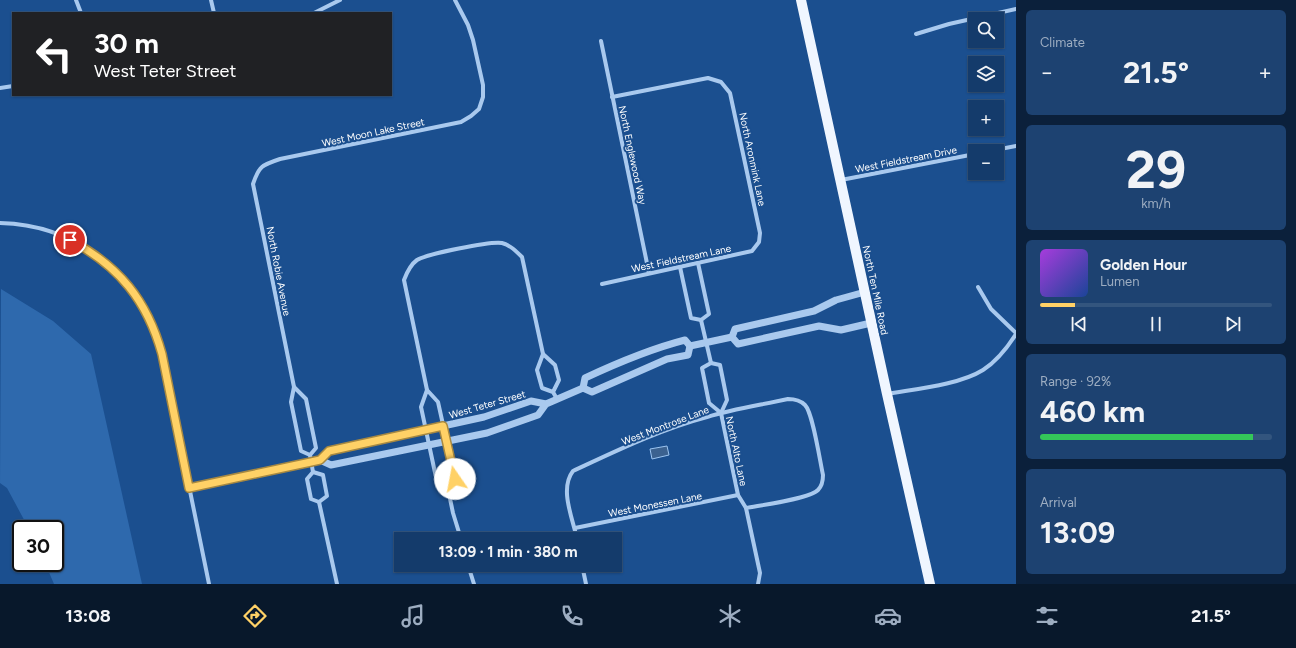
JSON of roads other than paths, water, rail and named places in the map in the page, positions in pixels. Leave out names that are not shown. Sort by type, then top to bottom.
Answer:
[{"type":"main road","name":"North Ten Mile Road","points":[[801,0],[930,584]]},
{"type":"street","points":[[76,0],[80,12]]},
{"type":"street","points":[[211,0],[214,12]]},
{"type":"street","points":[[316,12],[340,0]]},
{"type":"street","name":"West Moon Lake Street","points":[[266,163],[461,122],[471,116],[479,109],[483,97],[483,85],[475,47],[468,25],[455,0]]},
{"type":"street","points":[[916,34],[949,24],[1016,9]]},
{"type":"street","name":"North Englewood Way","points":[[601,41],[649,273]]},
{"type":"street","name":"North Aronmink Lane","points":[[612,97],[708,78],[721,82],[730,93],[760,233],[759,242]]},
{"type":"street","points":[[0,88],[12,86]]},
{"type":"street","points":[[1004,148],[1016,146]]},
{"type":"street","name":"West Fieldstream Drive","points":[[841,180],[968,155]]},
{"type":"street","name":"North Robie Avenue","points":[[266,163],[257,172],[253,184],[294,387],[291,402],[302,451],[310,459],[313,472],[307,479],[311,499],[319,502],[337,584]]},
{"type":"street","points":[[0,223],[30,226],[44,230],[90,250],[101,258],[126,283],[148,315],[162,354],[209,584]]},
{"type":"street","name":"West Fieldstream Lane","points":[[602,284],[752,251],[759,242]]},
{"type":"street","points":[[448,489],[455,479],[438,402],[427,390],[404,280],[408,269],[416,260],[430,255],[489,243],[502,243],[513,248],[522,257],[544,354],[555,365],[559,380],[553,392]]},
{"type":"street","points":[[680,267],[692,318],[701,320],[709,314],[698,263]]},
{"type":"street","points":[[887,394],[960,380],[972,375],[993,362],[1002,354],[1016,333],[990,309],[978,287]]},
{"type":"street","name":"West Teter Street","points":[[690,346],[732,336],[735,329],[814,311],[836,300],[865,292]]},
{"type":"street","points":[[701,320],[711,363]]},
{"type":"street","points":[[732,336],[738,344],[819,326],[841,330],[872,323]]},
{"type":"street","name":"West Teter Street","points":[[583,388],[585,378],[664,345],[685,340],[690,346]]},
{"type":"street","name":"West Teter Street","points":[[189,488],[310,459],[320,460],[332,465],[487,433],[528,420],[538,415],[546,404],[583,388],[592,392],[667,359],[688,355],[690,346]]},
{"type":"street","points":[[544,354],[537,370],[542,388],[553,392],[557,399]]},
{"type":"street","points":[[711,363],[720,365],[727,400],[720,413],[709,403],[702,368],[711,363]]},
{"type":"street","name":"North Robie Avenue","points":[[294,387],[306,399],[316,448],[310,459]]},
{"type":"street","points":[[427,390],[421,407],[437,482],[448,489],[459,532]]},
{"type":"street","name":"West Montrose Lane","points":[[575,528],[566,492],[567,482],[574,471],[652,436],[700,418],[788,399],[795,399],[802,402],[809,411],[823,475],[823,482],[820,488],[809,496],[746,508]]},
{"type":"street","name":"West Teter Street","points":[[320,460],[329,451],[484,417],[531,401],[546,404]]},
{"type":"street","name":"North Alto Lane","points":[[720,413],[738,495],[746,508],[760,573],[758,584]]},
{"type":"street","points":[[313,472],[323,475],[327,496],[319,502]]},
{"type":"street","name":"West Monessen Lane","points":[[575,528],[738,495]]},
{"type":"street","points":[[575,528],[576,532]]},
{"type":"street","points":[[470,572],[474,584]]},
{"type":"street","points":[[583,572],[586,584]]}]
